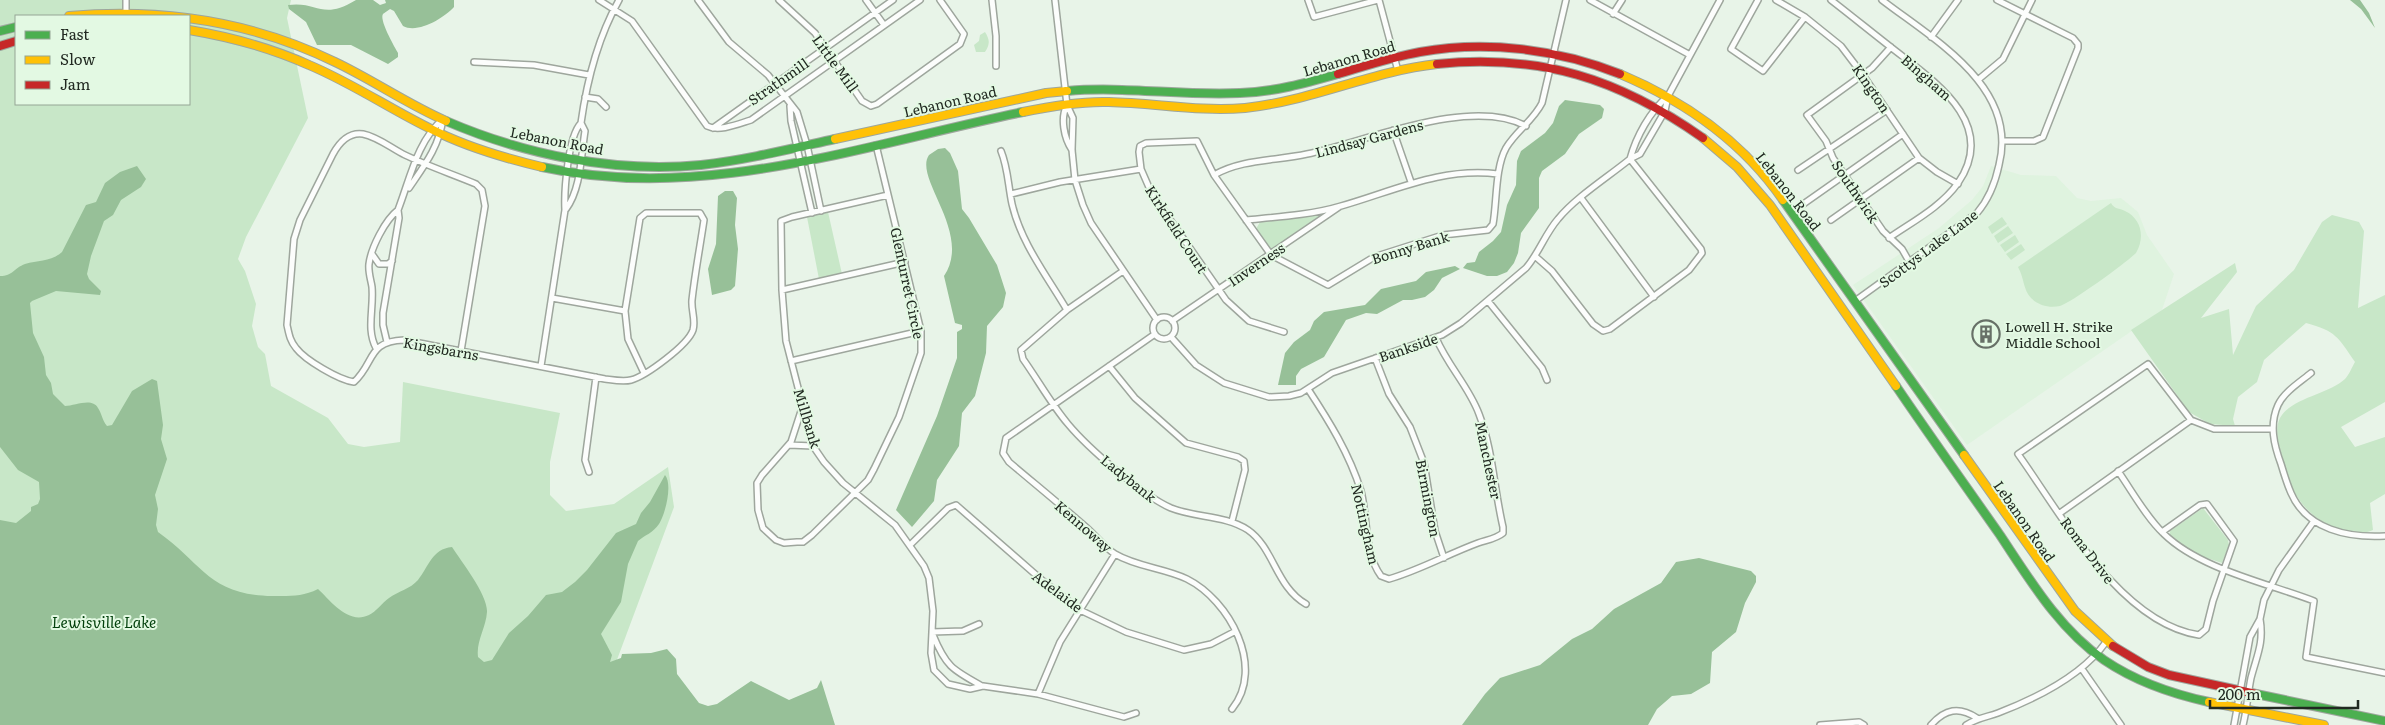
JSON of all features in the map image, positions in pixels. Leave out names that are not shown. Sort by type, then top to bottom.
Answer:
[{"type":"main road","name":"Lebanon Road","points":[[98,15],[156,15]]},
{"type":"main road","name":"Lebanon Road","points":[[190,17],[239,25],[295,43],[336,62],[443,119],[507,144],[609,164],[679,166],[717,163],[798,148],[1046,93],[1128,89],[1226,95],[1259,92],[1302,85],[1395,57],[1425,51],[1474,46],[1520,48],[1554,54],[1621,73],[1668,96],[1708,123],[1744,154],[1777,191],[2056,586],[2075,611],[2106,642],[2129,657],[2169,675],[2385,721]]},
{"type":"main road","points":[[15,27],[2,31],[3,45],[15,41]]},
{"type":"main road","name":"Lebanon Road","points":[[190,30],[242,41],[294,58],[346,83],[441,134],[504,156],[578,173],[627,178],[688,178],[744,172],[810,160],[985,120],[1067,105],[1112,102],[1211,109],[1251,107],[1320,95],[1398,71],[1434,64],[1480,61],[1519,62],[1551,67],[1594,78],[1657,106],[1691,128],[1738,168],[1770,205],[2041,595],[2078,639],[2097,655],[2138,679],[2170,693],[2324,725]]},
{"type":"main road","points":[[1842,309],[1855,301]]},
{"type":"street","points":[[126,0],[126,14]]},
{"type":"street","points":[[599,0],[636,24],[707,126],[714,128]]},
{"type":"street","points":[[565,210],[572,201],[581,159],[584,131],[581,124],[590,75],[600,38],[619,0]]},
{"type":"street","points":[[698,0],[729,42],[775,84],[800,120],[821,210]]},
{"type":"street","name":"Little Mill","points":[[779,0],[810,28],[862,101],[871,106],[877,104],[960,44],[964,34],[940,0]]},
{"type":"street","points":[[866,0],[884,25]]},
{"type":"street","name":"Strathmill","points":[[714,128],[893,0]]},
{"type":"street","name":"Strathmill","points":[[714,128],[736,125],[751,120],[920,0]]},
{"type":"street","points":[[992,0],[996,36],[996,66]]},
{"type":"street","points":[[1055,0],[1067,105],[1073,118],[1072,150],[1075,180],[1091,223],[1157,320]]},
{"type":"street","points":[[1308,0],[1314,17],[1379,0],[1398,71]]},
{"type":"street","name":"Bonny Bank","points":[[1271,255],[1328,284],[1374,257],[1443,235],[1488,230],[1493,224],[1501,159],[1507,148],[1537,114],[1542,103],[1566,0]]},
{"type":"street","points":[[1590,0],[1690,55]]},
{"type":"street","points":[[1613,14],[1622,0]]},
{"type":"street","name":"Bankside","points":[[1171,337],[1202,370],[1231,386],[1279,398],[1294,395],[1308,389],[1332,373],[1436,338],[1461,323],[1536,258],[1557,220],[1630,159],[1640,154],[1665,111],[1668,96],[1720,0]]},
{"type":"street","points":[[1758,0],[1731,49],[1763,71],[1805,17]]},
{"type":"street","name":"Kington","points":[[1776,0],[1805,17],[1841,46],[1919,158],[1937,172],[1958,184]]},
{"type":"street","name":"Bingham","points":[[1831,0],[1947,92],[1961,112],[1970,142],[1969,158],[1958,184],[1946,197],[1889,238]]},
{"type":"street","name":"Scottys Lake Lane","points":[[1855,301],[1968,221],[1983,206],[1996,180],[2002,142],[1996,110],[1979,79],[1931,37],[1882,0]]},
{"type":"street","points":[[1931,37],[1958,0]]},
{"type":"street","points":[[1997,0],[2073,38],[2078,44],[2078,52],[2045,134],[2040,139],[2002,142]]},
{"type":"street","points":[[1979,79],[2003,59],[2032,0]]},
{"type":"street","points":[[1863,75],[1891,47]]},
{"type":"street","points":[[474,62],[540,66],[590,75]]},
{"type":"street","name":"Southwick","points":[[1863,75],[1807,115],[1826,141],[1844,174],[1861,199],[1889,238],[1902,249],[1910,262]]},
{"type":"street","name":"Bankside","points":[[1630,159],[1633,147],[1657,106],[1668,96]]},
{"type":"street","points":[[585,97],[598,99],[606,107]]},
{"type":"street","points":[[1067,105],[1063,120],[1069,146],[1072,150]]},
{"type":"street","points":[[790,106],[791,121],[812,213],[888,195]]},
{"type":"street","points":[[1798,170],[1886,110]]},
{"type":"street","name":"Lindsay Gardens","points":[[1214,174],[1236,164],[1307,154],[1410,125],[1453,118],[1507,118],[1526,126]]},
{"type":"street","points":[[387,342],[383,325],[384,309],[399,218],[398,210],[416,160],[432,129],[443,119]]},
{"type":"street","points":[[404,195],[426,165],[441,134],[443,119]]},
{"type":"street","points":[[541,366],[565,210],[564,195],[567,171],[575,129],[581,124]]},
{"type":"street","points":[[1393,130],[1411,182]]},
{"type":"street","points":[[398,210],[392,214],[369,264],[372,308],[371,336],[376,348],[363,374],[354,382],[343,381],[300,353],[290,337],[287,325],[291,291],[291,257],[300,220],[338,145],[353,135],[363,134],[373,137],[426,165],[476,184],[482,190],[485,206],[462,351]]},
{"type":"street","points":[[1792,212],[1903,134]]},
{"type":"street","name":"Kirkfield Court","points":[[1214,174],[1196,141],[1146,143],[1140,146],[1141,169],[1155,199],[1218,290],[1233,308],[1249,321],[1284,332]]},
{"type":"street","name":"Glenturret Circle","points":[[802,405],[798,424],[790,445],[757,483],[760,523],[771,537],[784,543],[803,542],[868,480],[899,417],[921,353],[921,331],[876,145]]},
{"type":"street","points":[[422,148],[432,152]]},
{"type":"street","points":[[1001,151],[1007,166],[1011,194],[1019,222],[1033,256],[1067,310],[1123,271]]},
{"type":"street","points":[[1831,220],[1919,158]]},
{"type":"street","points":[[1536,258],[1552,271],[1598,330],[1603,331],[1610,329],[1685,274],[1702,253],[1630,159]]},
{"type":"street","points":[[1011,194],[1075,180],[1141,169]]},
{"type":"street","points":[[1214,174],[1271,255]]},
{"type":"street","name":"Inverness","points":[[1246,220],[1286,216],[1339,206],[1411,182],[1444,175],[1498,174]]},
{"type":"street","points":[[1581,198],[1654,297]]},
{"type":"street","name":"Inverness","points":[[1172,321],[1271,255],[1339,206]]},
{"type":"street","name":"Kingsbarns","points":[[376,348],[387,342],[404,340],[596,377],[627,381],[644,373],[686,341],[694,326],[692,301],[704,220],[703,215],[696,213],[642,214],[639,220],[625,311]]},
{"type":"street","name":"Millbank","points":[[812,213],[781,222],[782,290],[786,341],[813,446],[828,466],[855,493],[895,525],[910,545],[929,578],[933,611],[931,653],[934,670],[948,684],[970,689],[983,686]]},
{"type":"street","points":[[372,254],[379,264],[388,264],[392,261]]},
{"type":"street","points":[[782,290],[905,262]]},
{"type":"street","points":[[552,298],[625,311],[628,339],[644,373]]},
{"type":"street","points":[[1488,301],[1542,368],[1546,380]]},
{"type":"street","points":[[372,308],[384,309]]},
{"type":"street","name":"Ladybank","points":[[1067,310],[1025,345],[1021,353],[1054,405],[1078,434],[1152,498],[1172,508],[1232,521],[1249,531],[1288,590],[1306,604]]},
{"type":"street","points":[[1165,317],[1172,321],[1175,329],[1171,337],[1162,339],[1155,334],[1153,327],[1157,320],[1165,317]]},
{"type":"street","points":[[791,361],[921,331]]},
{"type":"street","points":[[1054,405],[1155,334]]},
{"type":"street","name":"Manchester","points":[[1436,338],[1451,370],[1461,382],[1478,412],[1492,463],[1503,533],[1444,558]]},
{"type":"street","name":"Birmington","points":[[1375,358],[1388,394],[1410,427],[1424,463],[1435,531],[1444,558]]},
{"type":"street","name":"Roma Drive","points":[[2191,420],[2148,364],[2018,454],[2101,572],[2124,596],[2153,616],[2182,631],[2199,635],[2206,629],[2224,569]]},
{"type":"street","points":[[1109,366],[1131,394],[1186,443],[1238,457],[1244,461],[1245,470],[1232,521]]},
{"type":"street","points":[[2311,374],[2289,391],[2278,405],[2272,429],[2277,453],[2291,494],[2303,511],[2314,520],[2336,532],[2352,536],[2385,536]]},
{"type":"street","points":[[589,472],[585,460],[596,377]]},
{"type":"street","name":"Nottingham","points":[[1308,389],[1345,448],[1361,492],[1371,552],[1379,574],[1384,579],[1394,578],[1444,558]]},
{"type":"street","name":"Kennoway","points":[[1054,405],[1006,438],[1003,453],[1009,462],[1115,554],[1145,566],[1185,578],[1201,587],[1223,610],[1243,649],[1247,674],[1242,693],[1232,709]]},
{"type":"street","points":[[2060,512],[2191,420],[2214,429],[2272,429]]},
{"type":"street","points":[[790,445],[813,446]]},
{"type":"street","points":[[2118,471],[2162,532],[2193,556],[2314,601],[2306,657],[2385,673]]},
{"type":"street","points":[[2162,532],[2200,505],[2206,504],[2234,541],[2224,569]]},
{"type":"street","name":"Adelaide","points":[[910,545],[948,508],[956,505],[1043,581],[1080,610],[1126,632],[1184,650],[1211,644],[1234,632]]},
{"type":"street","points":[[2234,725],[2250,637],[2260,619],[2271,585],[2279,570],[2314,520]]},
{"type":"street","points":[[1038,694],[1060,642],[1115,554]]},
{"type":"street","points":[[2243,725],[2252,675],[2260,653],[2262,632],[2260,619]]},
{"type":"street","points":[[932,632],[963,631],[979,624]]},
{"type":"street","name":"Millbank","points":[[932,632],[948,665],[956,672],[983,686],[1038,694],[1124,717],[1136,713]]},
{"type":"street","points":[[1966,725],[1977,718],[1998,713],[2026,700],[2082,668],[2097,655],[2106,642]]},
{"type":"street","points":[[2082,668],[2121,725]]},
{"type":"street","points":[[1931,725],[1948,711],[1963,711],[1977,718]]},
{"type":"street","points":[[1820,725],[1859,722],[1864,725]]},
{"type":"shaded area","points":[[0,0],[291,0],[287,18],[308,118],[246,237],[238,259],[245,271],[256,304],[252,326],[258,347],[265,354],[271,386],[328,418],[348,444],[364,447],[400,442],[403,382],[560,413],[550,462],[550,495],[566,511],[614,504],[668,467],[674,507],[593,724],[0,658]]},
{"type":"shaded area","points":[[985,32],[989,40],[988,47],[985,52],[976,52],[974,45],[979,41],[980,35]]},
{"type":"shaded area","points":[[1991,166],[2021,175],[2056,176],[2077,198],[2091,201],[2121,198],[2138,212],[2147,235],[2174,274],[2162,310],[1967,445],[1853,285],[1939,228],[1972,200],[1983,186]]},
{"type":"shaded area","points":[[2111,203],[2115,207],[2131,214],[2138,224],[2141,235],[2136,253],[2099,282],[2060,306],[2041,305],[2034,301],[2026,291],[2018,267]]},
{"type":"shaded area","points":[[828,212],[842,274],[819,279],[807,217]]},
{"type":"shaded area","points":[[1322,212],[1327,213],[1275,248],[1271,249],[1256,229],[1260,222]]},
{"type":"shaded area","points":[[2332,215],[2359,222],[2364,231],[2358,308],[2385,295],[2385,402],[2341,427],[2355,447],[2385,437],[2385,494],[2370,503],[2373,530],[2363,533],[2352,533],[2331,527],[2304,506],[2291,484],[2278,438],[2278,423],[2285,411],[2301,401],[2330,389],[2345,379],[2349,373],[2355,362],[2335,336],[2324,329],[2306,323],[2264,360],[2257,382],[2238,397],[2233,419],[2235,426],[2210,424],[2189,412],[2131,330],[2235,263],[2237,272],[2201,318],[2229,309],[2233,355],[2256,306],[2294,270],[2322,222]]},
{"type":"shaded area","points":[[2002,217],[2007,224],[1992,234],[1988,227]]},
{"type":"shaded area","points":[[2008,226],[2013,233],[1998,243],[1994,236]]},
{"type":"shaded area","points":[[2015,235],[2019,242],[2005,252],[2000,245]]},
{"type":"shaded area","points":[[2021,244],[2025,250],[2011,260],[2006,254]]},
{"type":"shaded area","points":[[2203,508],[2228,540],[2229,545],[2222,563],[2192,553],[2170,535],[2170,531]]},
{"type":"water","points":[[356,0],[373,0],[380,5],[386,3],[385,0],[454,0],[454,7],[444,16],[430,24],[416,28],[403,26],[394,11],[390,9],[383,14],[383,22],[398,53],[398,57],[388,64],[351,45],[317,45],[306,22],[289,9],[288,5],[307,5],[327,10],[344,6]]},
{"type":"water","points":[[2350,0],[2360,0],[2369,13],[2375,28],[2361,9]]},
{"type":"water","points":[[1565,100],[1600,105],[1604,109],[1602,118],[1579,134],[1565,154],[1542,171],[1539,178],[1539,208],[1521,233],[1518,253],[1514,263],[1507,272],[1497,276],[1487,276],[1463,268],[1467,263],[1475,262],[1479,252],[1501,232],[1507,205],[1516,185],[1517,161],[1521,151],[1545,133],[1553,123],[1559,106]]},
{"type":"water","points":[[945,148],[950,153],[958,171],[962,209],[997,265],[1006,293],[1003,307],[987,326],[986,353],[975,396],[962,413],[959,446],[937,480],[934,501],[912,527],[896,510],[937,416],[957,358],[957,332],[962,329],[962,325],[955,323],[944,276],[951,259],[952,242],[948,225],[929,178],[926,165],[929,155],[938,149]]},
{"type":"water","name":"Lewisville Lake","points":[[137,166],[146,179],[141,187],[121,200],[113,215],[104,221],[91,256],[87,274],[89,279],[101,291],[100,295],[56,291],[32,301],[30,303],[33,333],[44,357],[46,375],[51,383],[53,394],[65,406],[92,403],[99,410],[107,426],[112,425],[132,391],[152,379],[157,381],[163,425],[161,439],[167,459],[155,495],[158,509],[156,525],[158,532],[208,576],[234,590],[251,594],[295,596],[318,589],[340,610],[354,617],[361,617],[372,614],[389,598],[415,583],[435,555],[445,548],[452,547],[479,588],[486,605],[486,618],[478,651],[478,657],[484,662],[492,660],[509,633],[528,616],[546,595],[562,592],[575,582],[587,570],[616,533],[636,524],[665,475],[668,492],[666,507],[661,520],[654,530],[638,541],[628,564],[621,602],[601,634],[612,655],[610,662],[621,658],[622,654],[651,653],[667,649],[676,659],[677,674],[699,703],[708,706],[717,704],[751,681],[789,700],[817,688],[821,680],[835,725],[0,725],[0,520],[16,523],[31,511],[31,507],[38,504],[40,499],[39,482],[18,470],[0,447],[0,276],[8,275],[25,264],[49,259],[62,252],[86,205],[96,202],[105,183],[120,172]]},
{"type":"water","points":[[725,191],[733,191],[737,198],[735,225],[738,249],[735,286],[731,290],[712,295],[708,269],[716,244],[718,196]]},
{"type":"water","points":[[1455,266],[1460,269],[1442,278],[1434,290],[1425,297],[1403,300],[1377,314],[1366,313],[1346,320],[1324,357],[1301,369],[1296,376],[1296,385],[1278,385],[1285,353],[1294,342],[1310,330],[1314,321],[1324,312],[1365,305],[1381,289],[1416,281],[1426,272]]},
{"type":"water","points":[[1699,558],[1751,571],[1756,576],[1756,582],[1745,603],[1736,632],[1712,652],[1710,683],[1691,694],[1672,696],[1657,709],[1648,725],[1462,725],[1485,694],[1500,678],[1540,665],[1572,639],[1592,629],[1614,609],[1661,583],[1676,562]]},
{"type":"traffic: fast","points":[[0,31],[15,27]]},
{"type":"traffic: fast","points":[[1067,91],[1110,90],[1218,94],[1253,92],[1314,81],[1338,74]]},
{"type":"traffic: fast","points":[[542,167],[603,176],[663,178],[724,174],[845,153],[1023,112]]},
{"type":"traffic: fast","points":[[446,121],[476,133],[538,152],[603,164],[636,166],[668,167],[718,163],[835,139]]},
{"type":"traffic: fast","points":[[1783,200],[1964,455]]},
{"type":"traffic: fast","points":[[1896,386],[2046,603],[2073,634],[2088,648],[2116,668],[2168,691],[2209,702]]},
{"type":"traffic: fast","points":[[2256,694],[2385,721]]},
{"type":"traffic: slow","points":[[86,15],[154,15]]},
{"type":"traffic: slow","points":[[190,19],[238,27],[271,36],[303,48],[363,76],[446,121]]},
{"type":"traffic: slow","points":[[190,30],[220,36],[280,53],[325,72],[444,135],[485,151],[542,167]]},
{"type":"traffic: slow","points":[[1023,112],[1087,102],[1211,109],[1245,108],[1294,99],[1389,73],[1437,64]]},
{"type":"traffic: slow","points":[[1620,74],[1667,97],[1710,125],[1750,160],[1783,200]]},
{"type":"traffic: slow","points":[[835,139],[1046,93],[1067,91]]},
{"type":"traffic: slow","points":[[1703,138],[1737,167],[1770,205],[1896,386]]},
{"type":"traffic: slow","points":[[1964,455],[2075,611],[2113,646]]},
{"type":"traffic: slow","points":[[2209,702],[2324,725]]},
{"type":"traffic: jam","points":[[0,46],[15,41]]},
{"type":"traffic: jam","points":[[1338,74],[1410,54],[1445,48],[1470,47],[1522,49],[1547,53],[1572,58],[1620,74]]},
{"type":"traffic: jam","points":[[1437,64],[1510,63],[1544,67],[1577,75],[1609,86],[1640,100],[1703,138]]},
{"type":"traffic: jam","points":[[2113,646],[2148,667],[2169,675],[2256,694]]},
{"type":"place","name":"Lowell H. Strike Middle School","points":[[1986,334]]}]
